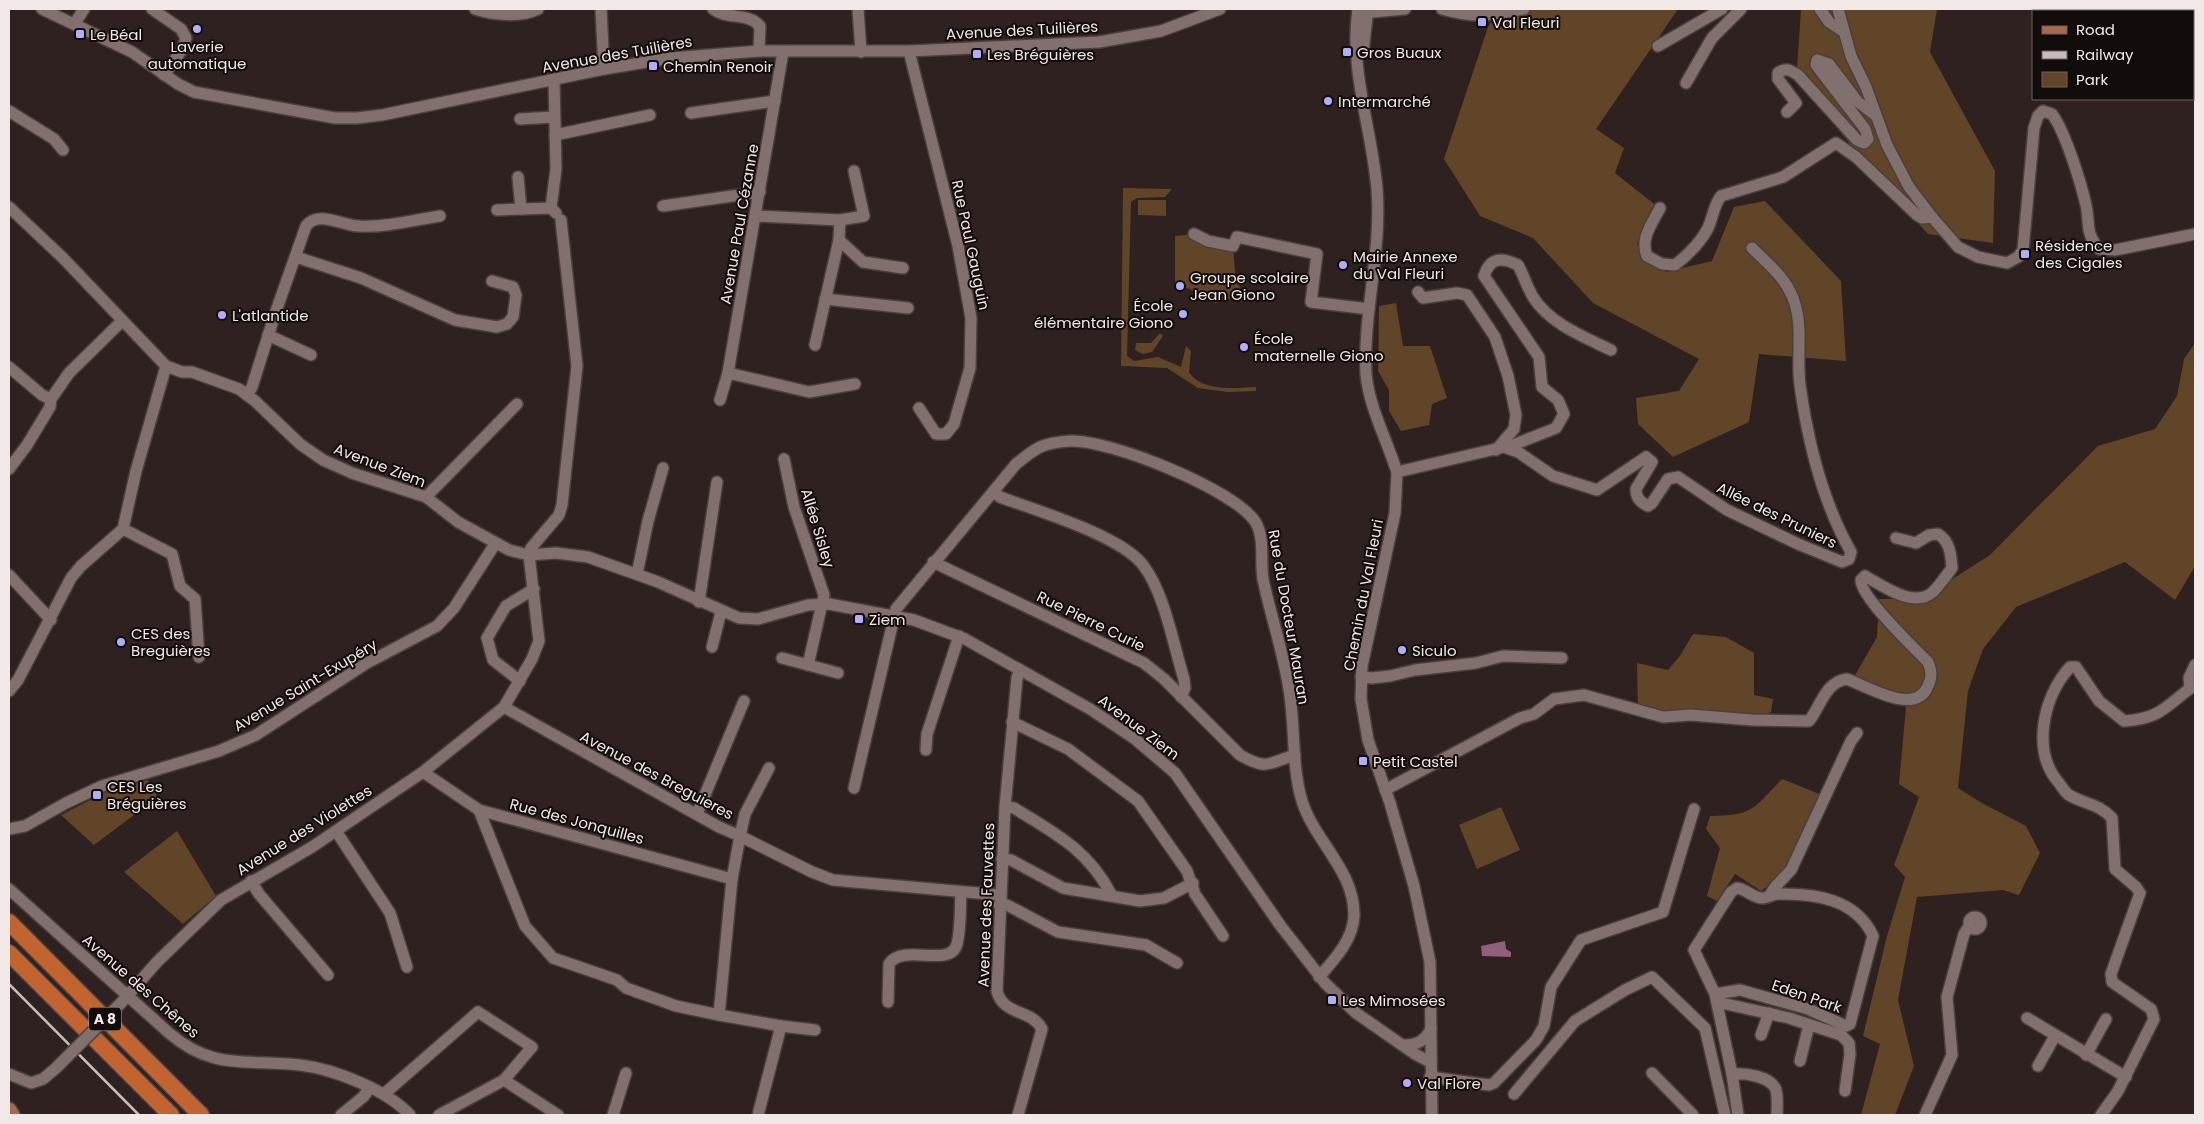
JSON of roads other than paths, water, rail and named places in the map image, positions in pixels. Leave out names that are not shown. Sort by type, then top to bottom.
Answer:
[{"type":"highway","name":"A 8","points":[[9,922],[201,1115]]},
{"type":"highway","name":"A 8","points":[[9,953],[171,1115]]},
{"type":"main road","points":[[9,1110],[12,1115]]},
{"type":"street","name":"Avenue des Tuilières","points":[[42,9],[75,23],[132,52],[164,75],[194,92],[335,118],[382,115],[604,69],[671,58],[759,51],[862,52],[1058,45],[1123,39],[1161,31],[1220,9]]},
{"type":"street","points":[[75,23],[84,9]]},
{"type":"street","points":[[152,9],[181,29],[186,38],[183,48],[164,75]]},
{"type":"street","points":[[475,9],[496,14],[516,14],[538,9]]},
{"type":"street","points":[[600,9],[604,69]]},
{"type":"street","points":[[713,9],[722,14],[756,22],[760,26],[759,51]]},
{"type":"street","points":[[858,9],[862,52]]},
{"type":"street","points":[[1363,11],[1405,9]]},
{"type":"street","points":[[1442,9],[1464,16],[1524,9]]},
{"type":"street","points":[[1658,46],[1722,9]]},
{"type":"street","points":[[1686,83],[1712,38],[1741,9]]},
{"type":"street","points":[[1820,9],[1829,22],[1844,32]]},
{"type":"street","points":[[1838,9],[1844,32],[1887,146],[1909,187],[1951,240],[1966,253],[2007,263],[2018,257],[2025,239],[2035,121],[2040,113],[2046,111],[2052,114],[2060,128],[2086,206],[2090,239],[2099,249],[2115,250],[2195,234]]},
{"type":"street","name":"Chemin du Val Fleuri","points":[[1363,11],[1360,79],[1378,209],[1366,365],[1368,385],[1397,472],[1395,513],[1361,677],[1365,729],[1385,790],[1423,924],[1430,962],[1432,1028],[1430,1077],[1432,1115]]},
{"type":"street","name":"Rue Paul Gauguin","points":[[909,51],[958,246],[971,318],[970,368],[954,424],[946,434],[936,434],[919,408]]},
{"type":"street","name":"Avenue Paul Cézanne","points":[[720,400],[728,373],[784,52]]},
{"type":"street","points":[[1787,112],[1796,103],[1778,79],[1778,73],[1782,70],[1789,70],[1798,76],[1857,140],[1864,143],[1868,139],[1865,129],[1816,64],[1817,60],[1821,60],[1828,64],[1858,102],[1875,115]]},
{"type":"street","points":[[530,555],[532,548],[559,515],[562,505],[577,366],[556,214],[554,79]]},
{"type":"street","points":[[691,113],[775,101]]},
{"type":"street","points":[[9,111],[54,139],[63,150]]},
{"type":"street","points":[[555,135],[650,115]]},
{"type":"street","points":[[520,119],[554,117]]},
{"type":"street","points":[[1660,208],[1646,234],[1643,246],[1647,256],[1662,264],[1675,265],[1692,251],[1708,228],[1716,202],[1721,196],[1783,178],[1836,143],[1856,157],[1917,216],[1922,218],[1932,217]]},
{"type":"street","points":[[755,216],[840,220],[864,216],[854,171]]},
{"type":"street","points":[[518,177],[522,209]]},
{"type":"street","points":[[663,206],[760,192]]},
{"type":"street","points":[[9,207],[63,258],[166,366],[136,471],[123,529],[80,566],[71,578],[51,620],[18,680],[9,691]]},
{"type":"street","points":[[497,210],[522,209],[556,214]]},
{"type":"street","points":[[247,395],[252,387],[306,226],[316,218],[358,226],[440,216]]},
{"type":"street","points":[[815,345],[839,240],[840,220]]},
{"type":"street","points":[[1194,234],[1208,241],[1233,246],[1238,237],[1317,254],[1311,302],[1369,309]]},
{"type":"street","points":[[839,240],[863,262],[903,268]]},
{"type":"street","name":"Allée des Pruniers","points":[[1508,447],[1553,476],[1597,490],[1646,457],[1652,462],[1636,489],[1638,498],[1642,503],[1648,506],[1652,504],[1668,479],[1678,477],[1727,510],[1798,544],[1842,562],[1849,559],[1851,552],[1819,480],[1800,383],[1799,319],[1793,297],[1784,281],[1752,248]]},
{"type":"street","points":[[296,257],[361,278],[455,320],[497,327],[507,324],[513,317],[516,295],[513,287],[492,281]]},
{"type":"street","points":[[1397,472],[1508,447],[1556,428],[1564,414],[1558,400],[1542,387],[1539,357],[1484,276],[1487,268],[1495,260],[1502,258],[1518,265],[1532,296],[1542,309],[1570,330],[1611,350]]},
{"type":"street","points":[[1418,292],[1423,298],[1456,293],[1467,295],[1495,337],[1508,376],[1516,415],[1514,429],[1496,450]]},
{"type":"street","points":[[825,299],[908,308]]},
{"type":"street","points":[[9,470],[50,407],[51,399],[83,358],[122,321]]},
{"type":"street","points":[[268,336],[311,355]]},
{"type":"street","name":"Avenue Ziem","points":[[166,366],[182,372],[192,372],[231,385],[247,395],[300,444],[329,463],[426,497],[458,522],[509,550],[530,555],[556,553],[588,557],[637,574],[721,612],[739,618],[758,619],[823,604],[927,624],[959,636],[1112,723],[1176,773],[1280,926],[1319,977],[1345,1004],[1402,1045],[1430,1062]]},
{"type":"street","points":[[9,367],[42,395],[51,399]]},
{"type":"street","points":[[728,373],[809,392],[855,384]]},
{"type":"street","points":[[426,497],[517,404]]},
{"type":"street","name":"Rue du Docteur Mauran","points":[[854,788],[894,617],[900,601],[1016,464],[1038,446],[1072,441],[1130,453],[1184,474],[1248,512],[1256,524],[1260,536],[1263,578],[1290,696],[1301,798],[1308,817],[1345,876],[1353,903],[1354,917],[1349,938],[1319,977]]},
{"type":"street","name":"Allée Sisley","points":[[784,459],[794,507],[824,595],[823,604]]},
{"type":"street","points":[[637,574],[648,521],[664,468]]},
{"type":"street","points":[[699,602],[717,482]]},
{"type":"street","points":[[993,492],[1000,498],[1112,542],[1136,557],[1144,566],[1158,593],[1184,679],[1185,688],[1181,697]]},
{"type":"street","points":[[123,529],[172,554],[180,586],[195,599],[199,657]]},
{"type":"street","points":[[1385,790],[1520,718],[1534,714],[1554,699],[1584,695],[1608,700],[1650,715],[1663,717],[1691,715],[1752,720],[1809,721],[1818,710],[1830,686],[1838,680],[1847,679],[1904,701],[1917,700],[1925,693],[1932,672],[1928,662],[1869,599],[1861,584],[1861,580],[1866,576],[1904,596],[1919,599],[1932,593],[1952,568],[1951,553],[1944,537],[1938,534],[1929,535],[1916,543],[1896,538]]},
{"type":"street","name":"Avenue Saint-Exupéry","points":[[9,829],[26,826],[102,786],[219,751],[244,741],[367,663],[437,626],[454,608],[495,544]]},
{"type":"street","name":"Avenue des Violettes","points":[[9,1074],[19,1080],[31,1083],[43,1078],[56,1068],[124,999],[157,962],[215,905],[251,881],[336,831],[423,772],[504,707],[532,659],[539,641],[530,555]]},
{"type":"street","name":"Rue Pierre Curie","points":[[933,562],[1133,656],[1164,679],[1240,755],[1250,761],[1268,765],[1296,755]]},
{"type":"street","points":[[9,575],[51,620]]},
{"type":"street","points":[[520,681],[493,660],[486,638],[509,603],[534,589]]},
{"type":"street","points":[[808,665],[823,604]]},
{"type":"street","points":[[712,647],[721,612]]},
{"type":"street","points":[[926,750],[927,734],[959,636]]},
{"type":"street","points":[[1361,677],[1390,676],[1415,670],[1476,663],[1503,656],[1562,658]]},
{"type":"street","points":[[782,658],[838,672]]},
{"type":"street","points":[[2101,1115],[2126,1077],[2154,1019],[2151,1009],[2112,982],[2111,974],[2140,893],[2136,886],[2115,869],[2112,818],[2097,806],[2069,794],[2049,772],[2042,740],[2043,724],[2062,676],[2070,667],[2076,667],[2099,702],[2124,721],[2142,720],[2160,713],[2192,686],[2189,678],[2195,666]]},
{"type":"street","name":"Avenue des Fauvettes","points":[[1018,1115],[1042,1029],[1034,1019],[1010,1010],[998,995],[1004,806],[1017,678],[1020,670]]},
{"type":"street","points":[[697,814],[744,701]]},
{"type":"street","name":"Avenue des Breguieres","points":[[504,707],[740,836],[732,879],[719,1015]]},
{"type":"street","points":[[1012,722],[1068,749],[1138,800],[1187,871],[1193,883],[1195,894],[1223,936]]},
{"type":"street","points":[[1770,895],[1791,870],[1851,741],[1857,733]]},
{"type":"street","points":[[769,768],[745,814],[740,836],[812,872],[833,880],[960,893],[1000,900],[1058,932],[1146,946],[1177,963]]},
{"type":"street","name":"Rue des Jonquilles","points":[[423,772],[479,810],[732,879]]},
{"type":"street","points":[[1004,806],[1014,808],[1080,850],[1092,863],[1111,894]]},
{"type":"street","points":[[1430,1077],[1489,1085],[1494,1083],[1536,1040],[1544,1026],[1552,987],[1582,940],[1663,912],[1694,809]]},
{"type":"street","points":[[479,810],[525,926],[553,958],[617,980],[626,988],[676,1006],[780,1026],[815,1030]]},
{"type":"street","points":[[336,831],[390,913],[407,967]]},
{"type":"street","points":[[1002,859],[1010,860],[1063,888],[1088,894],[1111,894],[1140,901],[1156,900],[1193,883]]},
{"type":"street","points":[[251,881],[259,894],[328,975]]},
{"type":"street","name":"Eden Park","points":[[1716,998],[1740,990],[1808,1010],[1846,1026],[1852,1021],[1873,942],[1871,931],[1848,906],[1840,902],[1809,895],[1770,895],[1762,898],[1754,896],[1743,888],[1737,888],[1732,892],[1697,944],[1695,954],[1716,998],[1732,1074],[1738,1115]]},
{"type":"street","name":"Avenue des Chênes","points":[[9,889],[124,999],[179,1041],[205,1056],[232,1062],[317,1068],[384,1094],[410,1115]]},
{"type":"street","points":[[888,1002],[889,964],[892,960],[901,955],[946,955],[953,951],[957,941],[960,893]]},
{"type":"street","points":[[1925,1115],[1952,1055],[1947,997],[1964,934],[1970,925]]},
{"type":"street","points":[[1514,1094],[1575,1021],[1625,990],[1652,977],[1705,1028],[1725,1115]]},
{"type":"street","points":[[1716,998],[1841,1035],[1849,1043],[1850,1054],[1845,1090]]},
{"type":"street","points":[[384,1094],[478,1012],[532,1047],[504,1080],[439,1115]]},
{"type":"street","points":[[1761,1036],[1768,1013]]},
{"type":"street","points":[[2027,1018],[2086,1055],[2126,1077]]},
{"type":"street","points":[[2086,1055],[2106,1019]]},
{"type":"street","points":[[1800,1061],[1809,1025]]},
{"type":"street","points":[[758,1115],[780,1026]]},
{"type":"street","points":[[1402,1045],[1411,1046],[1424,1040],[1432,1028]]},
{"type":"street","points":[[2038,1066],[2055,1036]]},
{"type":"street","points":[[613,1115],[626,1073]]},
{"type":"street","points":[[1652,1073],[1693,1115]]},
{"type":"street","points":[[1732,1074],[1745,1073],[1770,1082],[1776,1089],[1777,1115]]},
{"type":"street","points":[[504,1080],[558,1115]]},
{"type":"street","points":[[341,1115],[363,1098],[370,1088]]},
{"type":"railway","points":[[9,984],[139,1115]]},
{"type":"place","name":"Val Fleuri","points":[[1482,22]]},
{"type":"place","name":"Laverie automatique","points":[[197,29]]},
{"type":"place","name":"Le Béal","points":[[80,34]]},
{"type":"place","name":"Gros Buaux","points":[[1347,52]]},
{"type":"place","name":"Les Bréguières","points":[[977,54]]},
{"type":"place","name":"Chemin Renoir","points":[[653,66]]},
{"type":"place","name":"Intermarché","points":[[1328,101]]},
{"type":"place","name":"Résidence des Cigales","points":[[2025,254]]},
{"type":"place","name":"Mairie Annexe du Val Fleuri","points":[[1343,265]]},
{"type":"place","name":"Groupe scolaire Jean Giono","points":[[1180,286]]},
{"type":"place","name":"École élémentaire Giono","points":[[1183,314]]},
{"type":"place","name":"L'atlantide","points":[[222,315]]},
{"type":"place","name":"École maternelle Giono","points":[[1244,347]]},
{"type":"place","name":"Ziem","points":[[859,619]]},
{"type":"place","name":"CES des Breguières","points":[[121,642]]},
{"type":"place","name":"Siculo","points":[[1402,650]]},
{"type":"place","name":"Petit Castel","points":[[1363,761]]},
{"type":"place","name":"CES Les Bréguières","points":[[97,795]]},
{"type":"place","name":"Les Mimosées","points":[[1332,1000]]},
{"type":"place","name":"Val Flore","points":[[1407,1083]]}]
